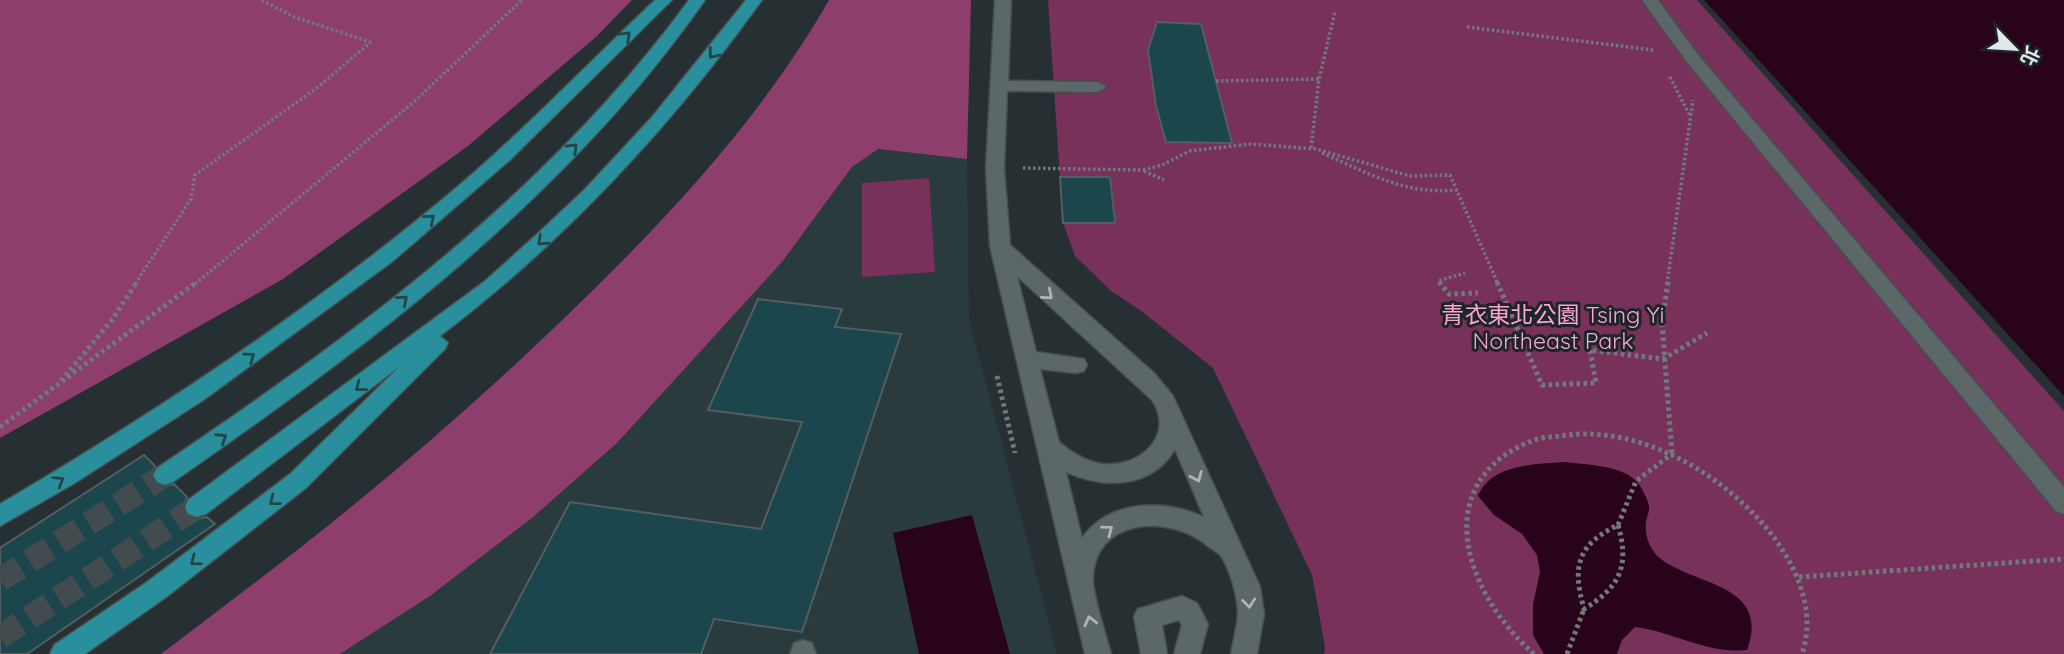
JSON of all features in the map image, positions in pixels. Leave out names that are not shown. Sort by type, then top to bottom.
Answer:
[{"type":"main road","points":[[0,516],[227,373],[403,241],[504,156],[664,0]]},
{"type":"main road","points":[[165,475],[235,430],[373,327],[488,228],[611,109],[649,66],[697,0]]},
{"type":"main road","points":[[63,654],[156,590],[298,481],[492,286],[592,194],[650,131],[754,0]]},
{"type":"main road","points":[[197,507],[492,286]]},
{"type":"street","points":[[1003,0],[995,168],[1000,246],[1098,654]]},
{"type":"street","points":[[1650,0],[1708,76],[2064,504]]},
{"type":"street","points":[[998,86],[1098,87]]},
{"type":"street","points":[[1000,246],[1034,283],[1155,389],[1171,414],[1247,587],[1251,614],[1244,654]]},
{"type":"street","points":[[1027,359],[1076,365]]},
{"type":"street","points":[[1048,447],[1070,464],[1086,471],[1125,473],[1144,467],[1158,456],[1168,442],[1172,428],[1171,414]]},
{"type":"street","points":[[1082,589],[1082,567],[1089,548],[1103,531],[1125,518],[1147,513],[1171,514],[1194,521],[1209,530],[1232,556]]},
{"type":"street","points":[[1154,654],[1147,617],[1182,608],[1188,611],[1195,624],[1187,654]]},
{"type":"path","points":[[56,387],[111,321],[191,199],[195,175],[318,87],[371,42],[294,17],[262,0]]},
{"type":"path","points":[[0,427],[218,267],[416,100],[522,0]]},
{"type":"path","points":[[1311,148],[1319,79],[1335,12]]},
{"type":"path","points":[[1467,27],[1657,50]]},
{"type":"path","points":[[1668,73],[1691,117]]},
{"type":"path","points":[[1672,454],[1662,323],[1693,96],[1708,76]]},
{"type":"path","points":[[1216,81],[1319,79]]},
{"type":"path","points":[[1023,168],[1143,170],[1163,165],[1189,152],[1251,144],[1311,148],[1410,176],[1450,175],[1542,385],[1596,383],[1590,350],[1663,359],[1707,333]]},
{"type":"path","points":[[1311,148],[1360,168],[1384,182],[1406,189],[1428,192],[1457,190]]},
{"type":"path","points":[[1143,170],[1164,180]]},
{"type":"path","points":[[1465,273],[1438,281],[1449,294],[1478,293]]},
{"type":"path","points":[[1534,654],[1498,616],[1478,583],[1468,550],[1465,520],[1472,493],[1487,470],[1508,452],[1535,440],[1564,434],[1624,439],[1672,454],[1712,477],[1748,505],[1779,540],[1799,577],[1808,612],[1802,654]]},
{"type":"path","points":[[1567,654],[1584,609],[1602,598],[1615,583],[1623,565],[1624,545],[1618,525],[1636,481],[1672,454]]},
{"type":"path","points":[[1584,609],[1578,590],[1580,555],[1589,542],[1602,531],[1618,525]]},
{"type":"path","points":[[1799,577],[2064,559]]},
{"type":"shaded area","points":[[0,0],[632,0],[597,36],[468,146],[283,279],[0,438]]},
{"type":"shaded area","points":[[829,0],[971,0],[967,159],[878,149],[852,167],[782,262],[617,443],[532,518],[430,596],[340,654],[161,654],[300,548],[408,460],[589,294],[656,226],[720,155],[778,80]]},
{"type":"shaded area","points":[[1704,0],[2064,0],[2064,396]]},
{"type":"shaded area","points":[[878,149],[967,159],[969,319],[1057,654],[340,654],[430,596],[532,518],[617,443],[782,262],[852,167]]},
{"type":"shaded area","points":[[1566,462],[1614,469],[1631,476],[1637,482],[1649,506],[1646,532],[1654,552],[1676,568],[1740,599],[1749,612],[1752,628],[1747,650],[1718,649],[1635,627],[1622,640],[1617,654],[1544,654],[1533,635],[1533,604],[1540,572],[1537,555],[1522,534],[1494,515],[1478,496],[1484,485],[1504,472],[1528,465]]},
{"type":"shaded area","points":[[972,515],[1010,654],[919,654],[893,533]]},
{"type":"green space","name":"青衣東北公園 Tsing Yi Northeast Park","points":[[1048,0],[1697,0],[2064,411],[2064,654],[1324,654],[1312,575],[1213,368],[1140,310],[1111,291],[1075,256],[1063,223]]},
{"type":"green space","points":[[929,178],[935,272],[862,277],[862,183]]},
{"type":"building","points":[[1157,22],[1201,24],[1232,143],[1166,142],[1156,106],[1148,50]]},
{"type":"building","points":[[1060,177],[1110,177],[1115,223],[1063,223]]},
{"type":"building","points":[[758,299],[842,309],[835,327],[901,334],[802,632],[714,619],[701,654],[490,654],[570,502],[761,529],[802,422],[708,410]]},
{"type":"building","points":[[144,455],[155,466],[151,474],[155,483],[164,487],[174,484],[187,497],[183,506],[186,515],[196,519],[207,517],[215,524],[27,654],[0,654],[0,548]]},
{"type":"tunnel","points":[[0,580],[165,475]]},
{"type":"tunnel","points":[[0,637],[197,507]]}]
